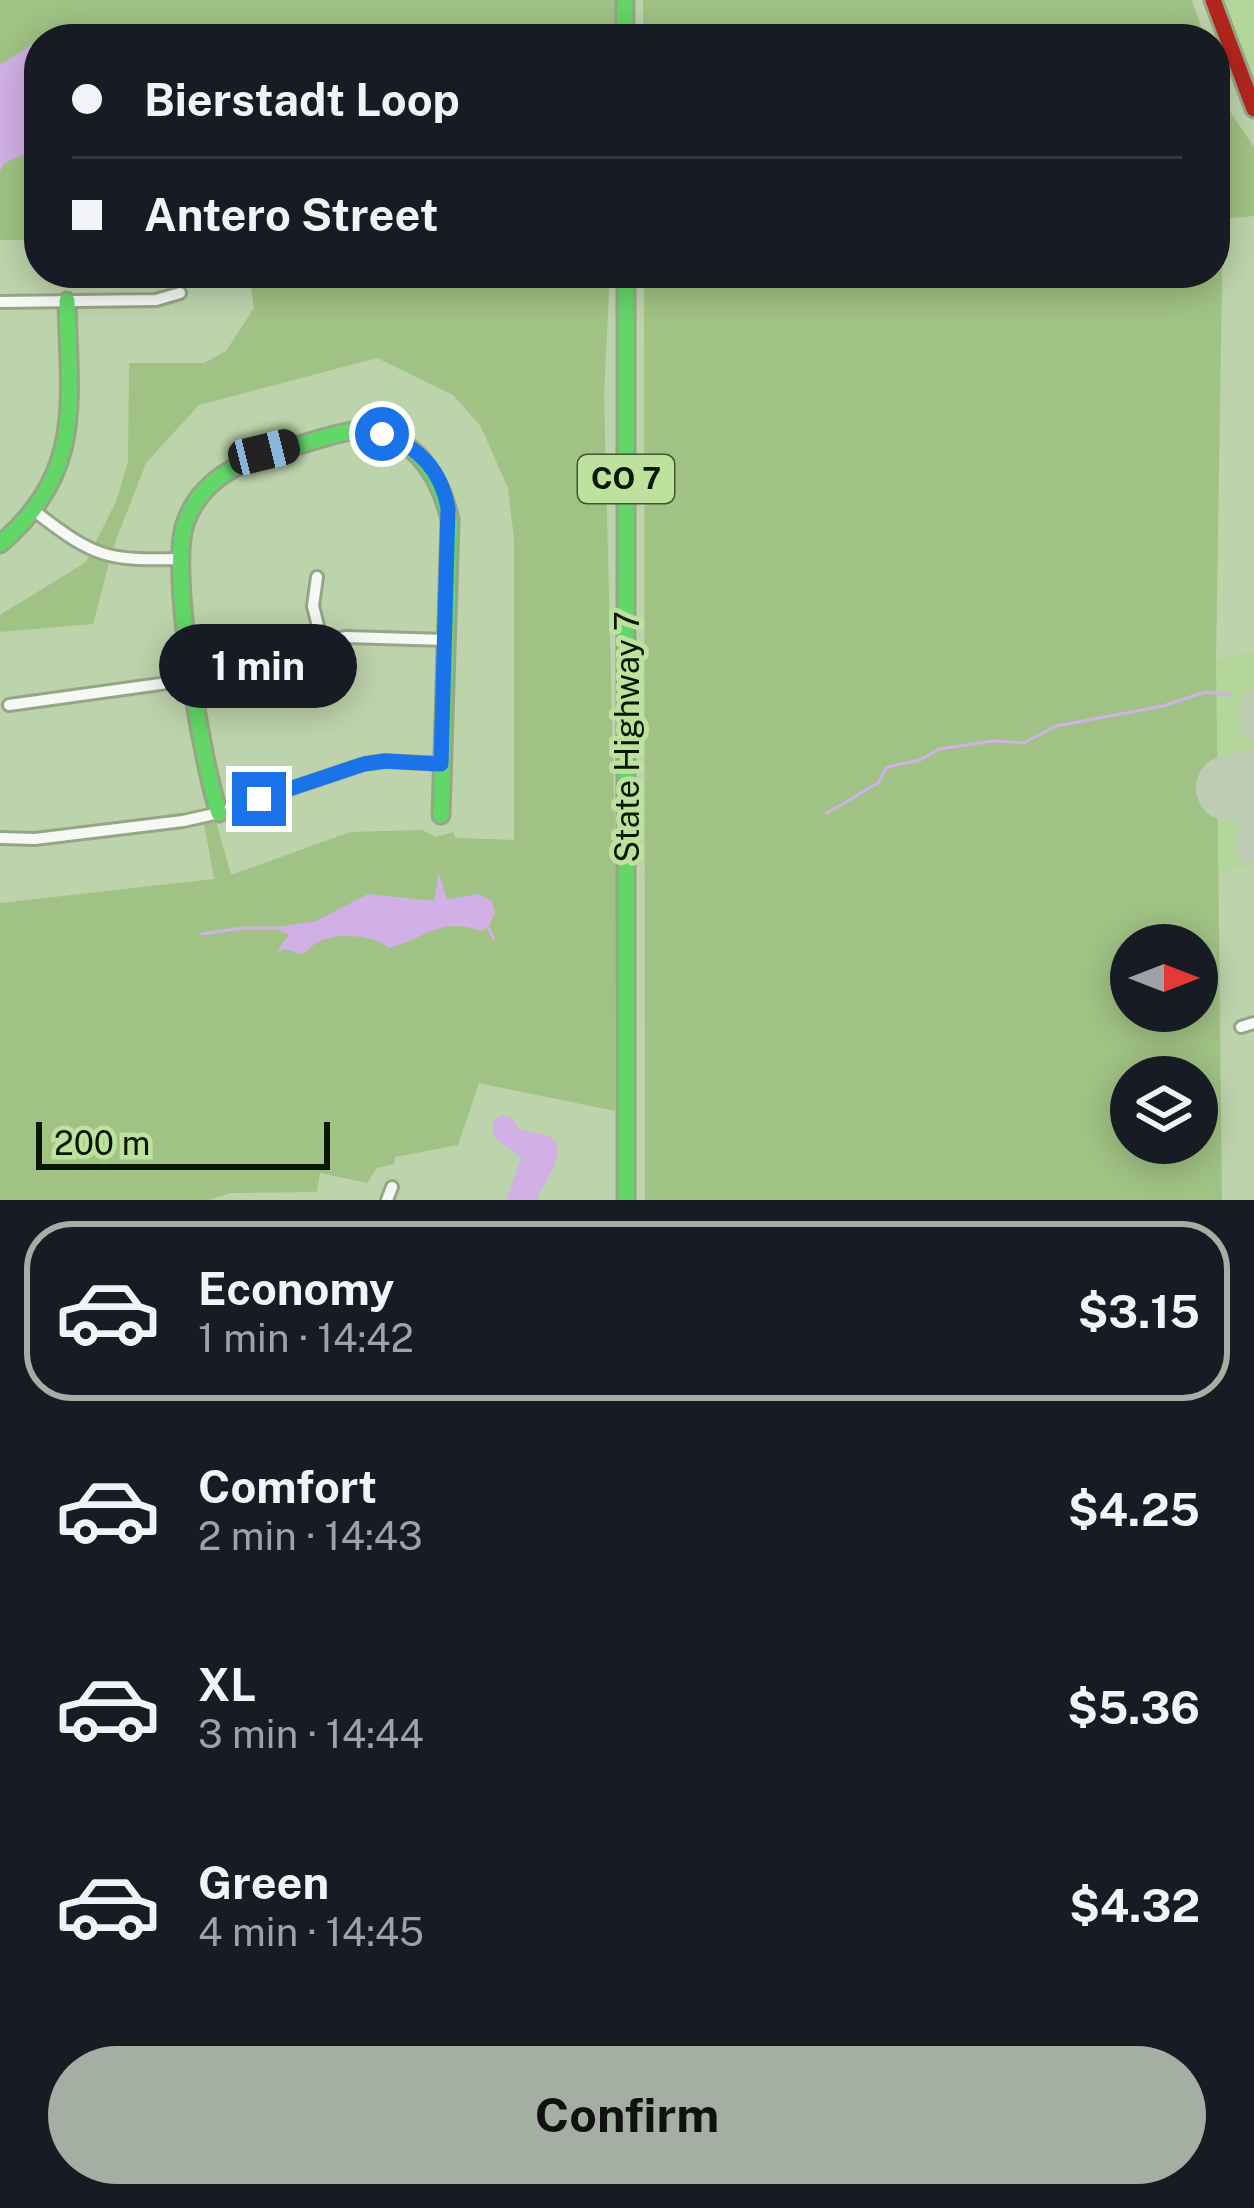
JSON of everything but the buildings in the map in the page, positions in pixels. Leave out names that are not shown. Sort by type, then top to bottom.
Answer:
[{"type":"street","points":[[1230,45],[1254,109]]},
{"type":"street","name":"State Highway 7","points":[[626,288],[626,1200]]},
{"type":"street","points":[[0,302],[156,301],[180,293]]},
{"type":"street","points":[[0,544],[38,513],[56,481],[66,448],[67,302]]},
{"type":"street","points":[[219,813],[206,774],[179,559],[184,525],[195,502],[232,466],[356,430],[374,431],[413,447],[436,472],[446,494],[450,520],[441,815]]},
{"type":"street","points":[[38,513],[80,545],[102,555],[179,559]]},
{"type":"street","points":[[317,577],[313,606],[322,642]]},
{"type":"street","points":[[9,705],[232,674],[322,642],[368,637],[446,640]]},
{"type":"street","points":[[0,838],[44,838],[183,821],[364,764],[441,764]]},
{"type":"street","points":[[387,1200],[392,1187]]},
{"type":"shaded area","points":[[0,0],[622,0],[621,24],[24,24],[24,240],[0,240]]},
{"type":"shaded area","points":[[643,0],[1192,0],[1200,24],[643,24]]},
{"type":"shaded area","points":[[1220,0],[1254,0],[1254,87],[1230,24]]},
{"type":"shaded area","points":[[24,50],[24,155],[4,163],[0,172],[0,65]]},
{"type":"shaded area","points":[[1230,110],[1254,147],[1254,216],[1230,218]]},
{"type":"shaded area","points":[[251,288],[609,288],[604,394],[616,881],[615,1111],[479,1083],[458,1145],[395,1157],[394,1164],[377,1168],[367,1183],[320,1173],[317,1192],[230,1193],[209,1200],[0,1200],[0,903],[214,879],[204,823],[216,821],[231,875],[350,832],[422,830],[436,837],[453,832],[456,838],[514,840],[514,538],[508,488],[480,425],[453,395],[377,358],[199,405],[146,463],[113,548],[93,624],[0,632],[0,615],[86,562],[117,499],[128,461],[129,363],[204,363],[226,351],[254,308]]},
{"type":"shaded area","points":[[644,288],[1222,288],[1216,659],[1222,1200],[645,1200]]},
{"type":"shaded area","points":[[1254,652],[1254,864],[1216,873],[1216,659]]},
{"type":"shaded area","points":[[439,873],[447,899],[479,894],[492,901],[495,913],[488,927],[481,931],[443,927],[389,948],[374,940],[345,936],[318,942],[302,954],[284,949],[276,952],[289,935],[280,931],[283,926],[316,921],[368,894],[434,901]]},
{"type":"shaded area","points":[[502,1115],[512,1118],[518,1128],[548,1136],[558,1148],[537,1200],[506,1200],[521,1158],[493,1136],[494,1121]]},
{"type":"waterway","points":[[827,813],[878,783],[887,767],[920,760],[939,749],[993,741],[1024,743],[1056,726],[1163,706],[1205,692],[1231,695]]},
{"type":"waterway","points":[[488,927],[494,939]]},
{"type":"waterway","points":[[202,934],[282,928]]},
{"type":"taxiway","points":[[1254,703],[1254,727]]},
{"type":"taxiway","points":[[1254,782],[1249,849],[1254,848]]},
{"type":"runway","points":[[1229,788],[1254,782]]},
{"type":"traffic: fast","points":[[625,0],[625,24]]},
{"type":"traffic: fast","points":[[626,288],[626,1200]]},
{"type":"traffic: fast","points":[[0,544],[47,490],[59,462],[69,403],[67,301]]},
{"type":"traffic: fast","points":[[219,813],[204,753],[184,622],[181,548],[185,524],[203,492],[247,462],[339,434],[372,431],[389,435],[418,455],[438,486],[450,520],[441,815]]},
{"type":"traffic: jam","points":[[1213,0],[1222,24]]},
{"type":"traffic: jam","points":[[1230,45],[1254,109]]},
{"type":"route","points":[[259,799],[364,764],[441,764],[450,540],[446,494],[436,472],[413,447],[382,434]]}]
